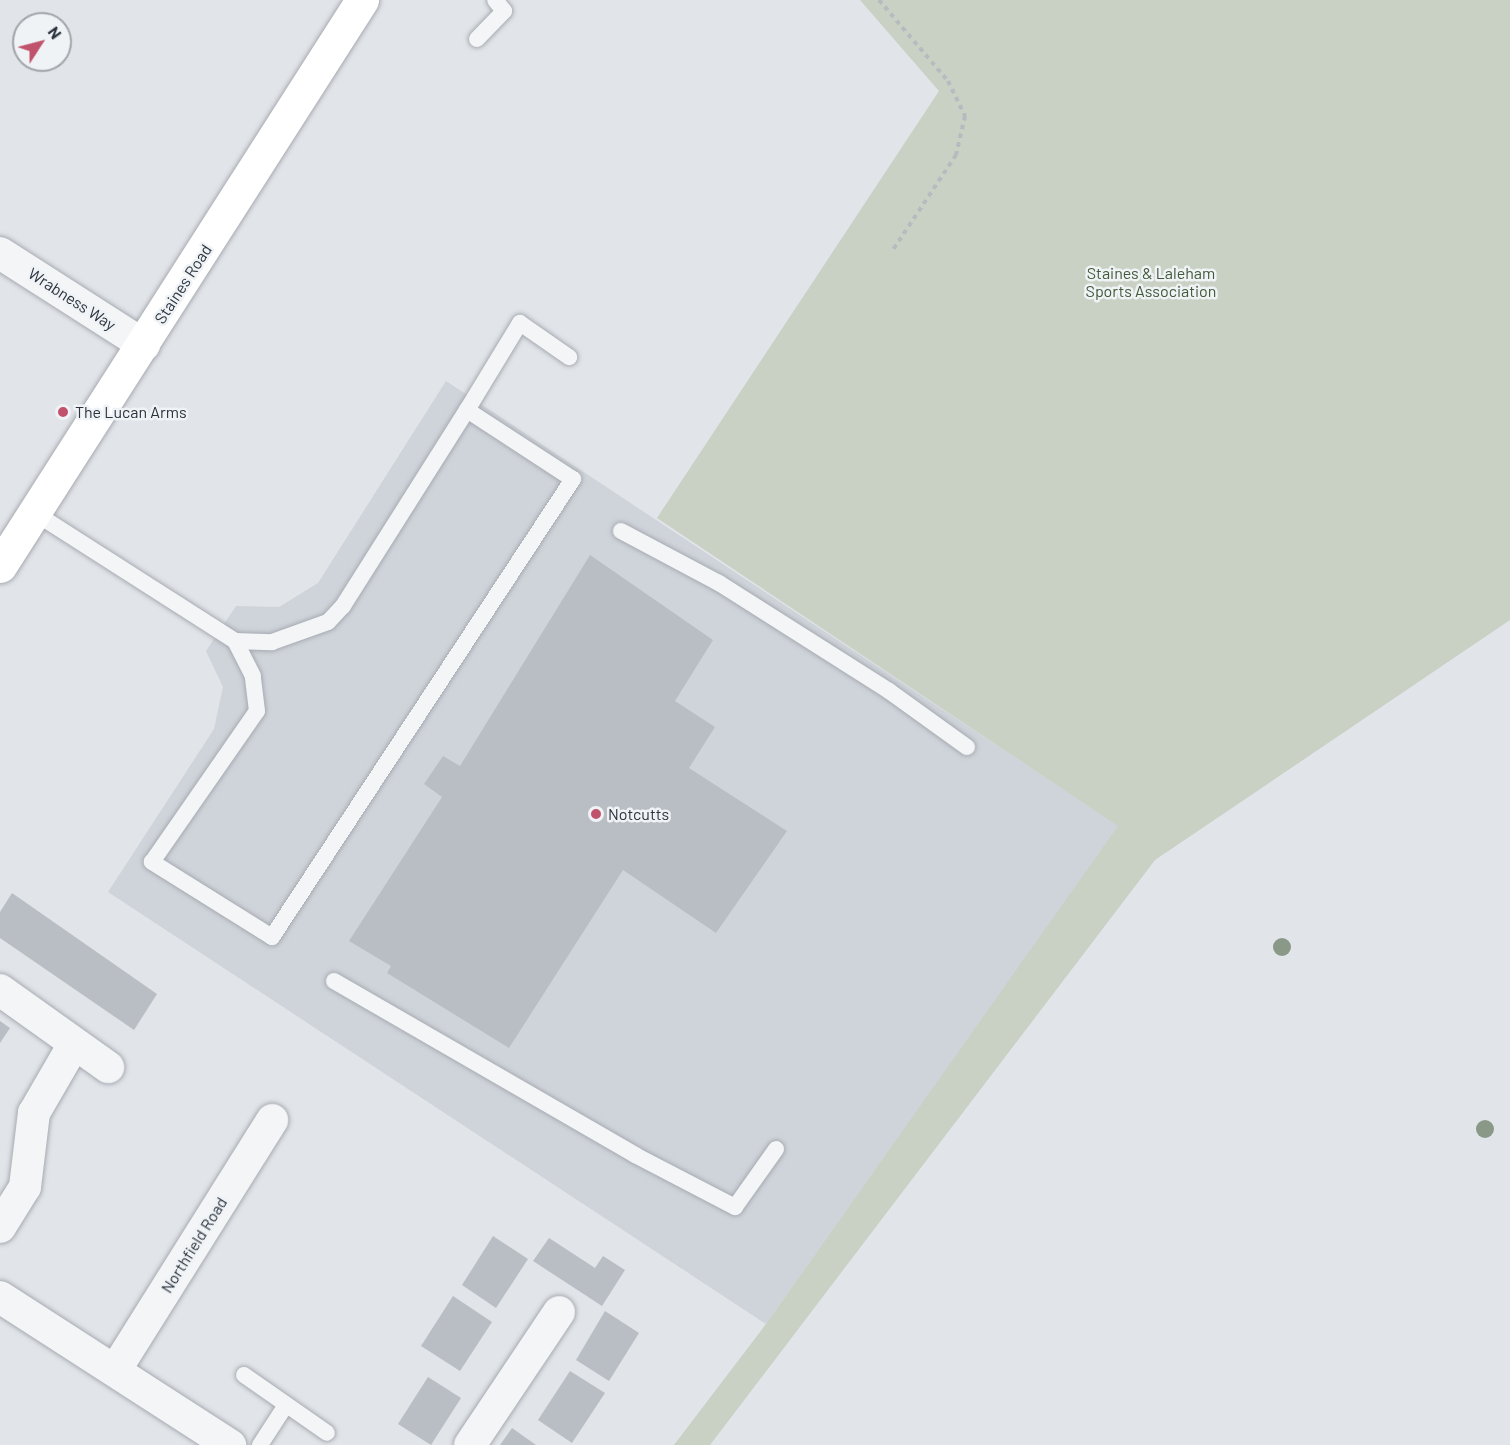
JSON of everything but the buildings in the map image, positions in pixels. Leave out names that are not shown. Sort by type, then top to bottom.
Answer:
[{"type":"main road","name":"Staines Road","points":[[0,566],[144,345],[362,0]]},
{"type":"street","name":"Wrabness Way","points":[[0,254],[144,345]]},
{"type":"street","points":[[0,990],[108,1067]]},
{"type":"street","points":[[0,1227],[25,1187],[34,1113],[74,1044]]},
{"type":"street","name":"Northfield Road","points":[[116,1369],[272,1120]]},
{"type":"street","points":[[0,1297],[116,1369],[230,1445]]},
{"type":"street","points":[[470,1445],[559,1312]]},
{"type":"lane","points":[[477,39],[504,12],[495,0]]},
{"type":"lane","points":[[235,641],[272,642],[328,622],[343,606],[520,323],[569,357]]},
{"type":"lane","points":[[35,513],[235,641],[254,676],[257,711],[152,862],[272,937],[573,480],[467,410]]},
{"type":"lane","points":[[621,531],[719,583],[927,716],[967,747]]},
{"type":"lane","points":[[334,981],[635,1155],[735,1207],[776,1149]]},
{"type":"lane","points":[[244,1375],[327,1432]]},
{"type":"lane","points":[[260,1445],[286,1405]]},
{"type":"path","points":[[879,0],[948,81],[965,116],[956,155],[892,250]]},
{"type":"shaded area","points":[[446,381],[1119,826],[766,1324],[108,892],[214,729],[223,687],[206,651],[236,606],[279,607],[318,583]]},
{"type":"green space","name":"Staines & Laleham Sports Association","points":[[860,0],[1510,0],[1510,620],[1155,860],[710,1445],[674,1445],[766,1324],[1118,826],[657,518],[939,91]]},
{"type":"place","name":"The Lucan Arms","points":[[63,412]]},
{"type":"place","name":"Notcutts","points":[[596,814]]}]
